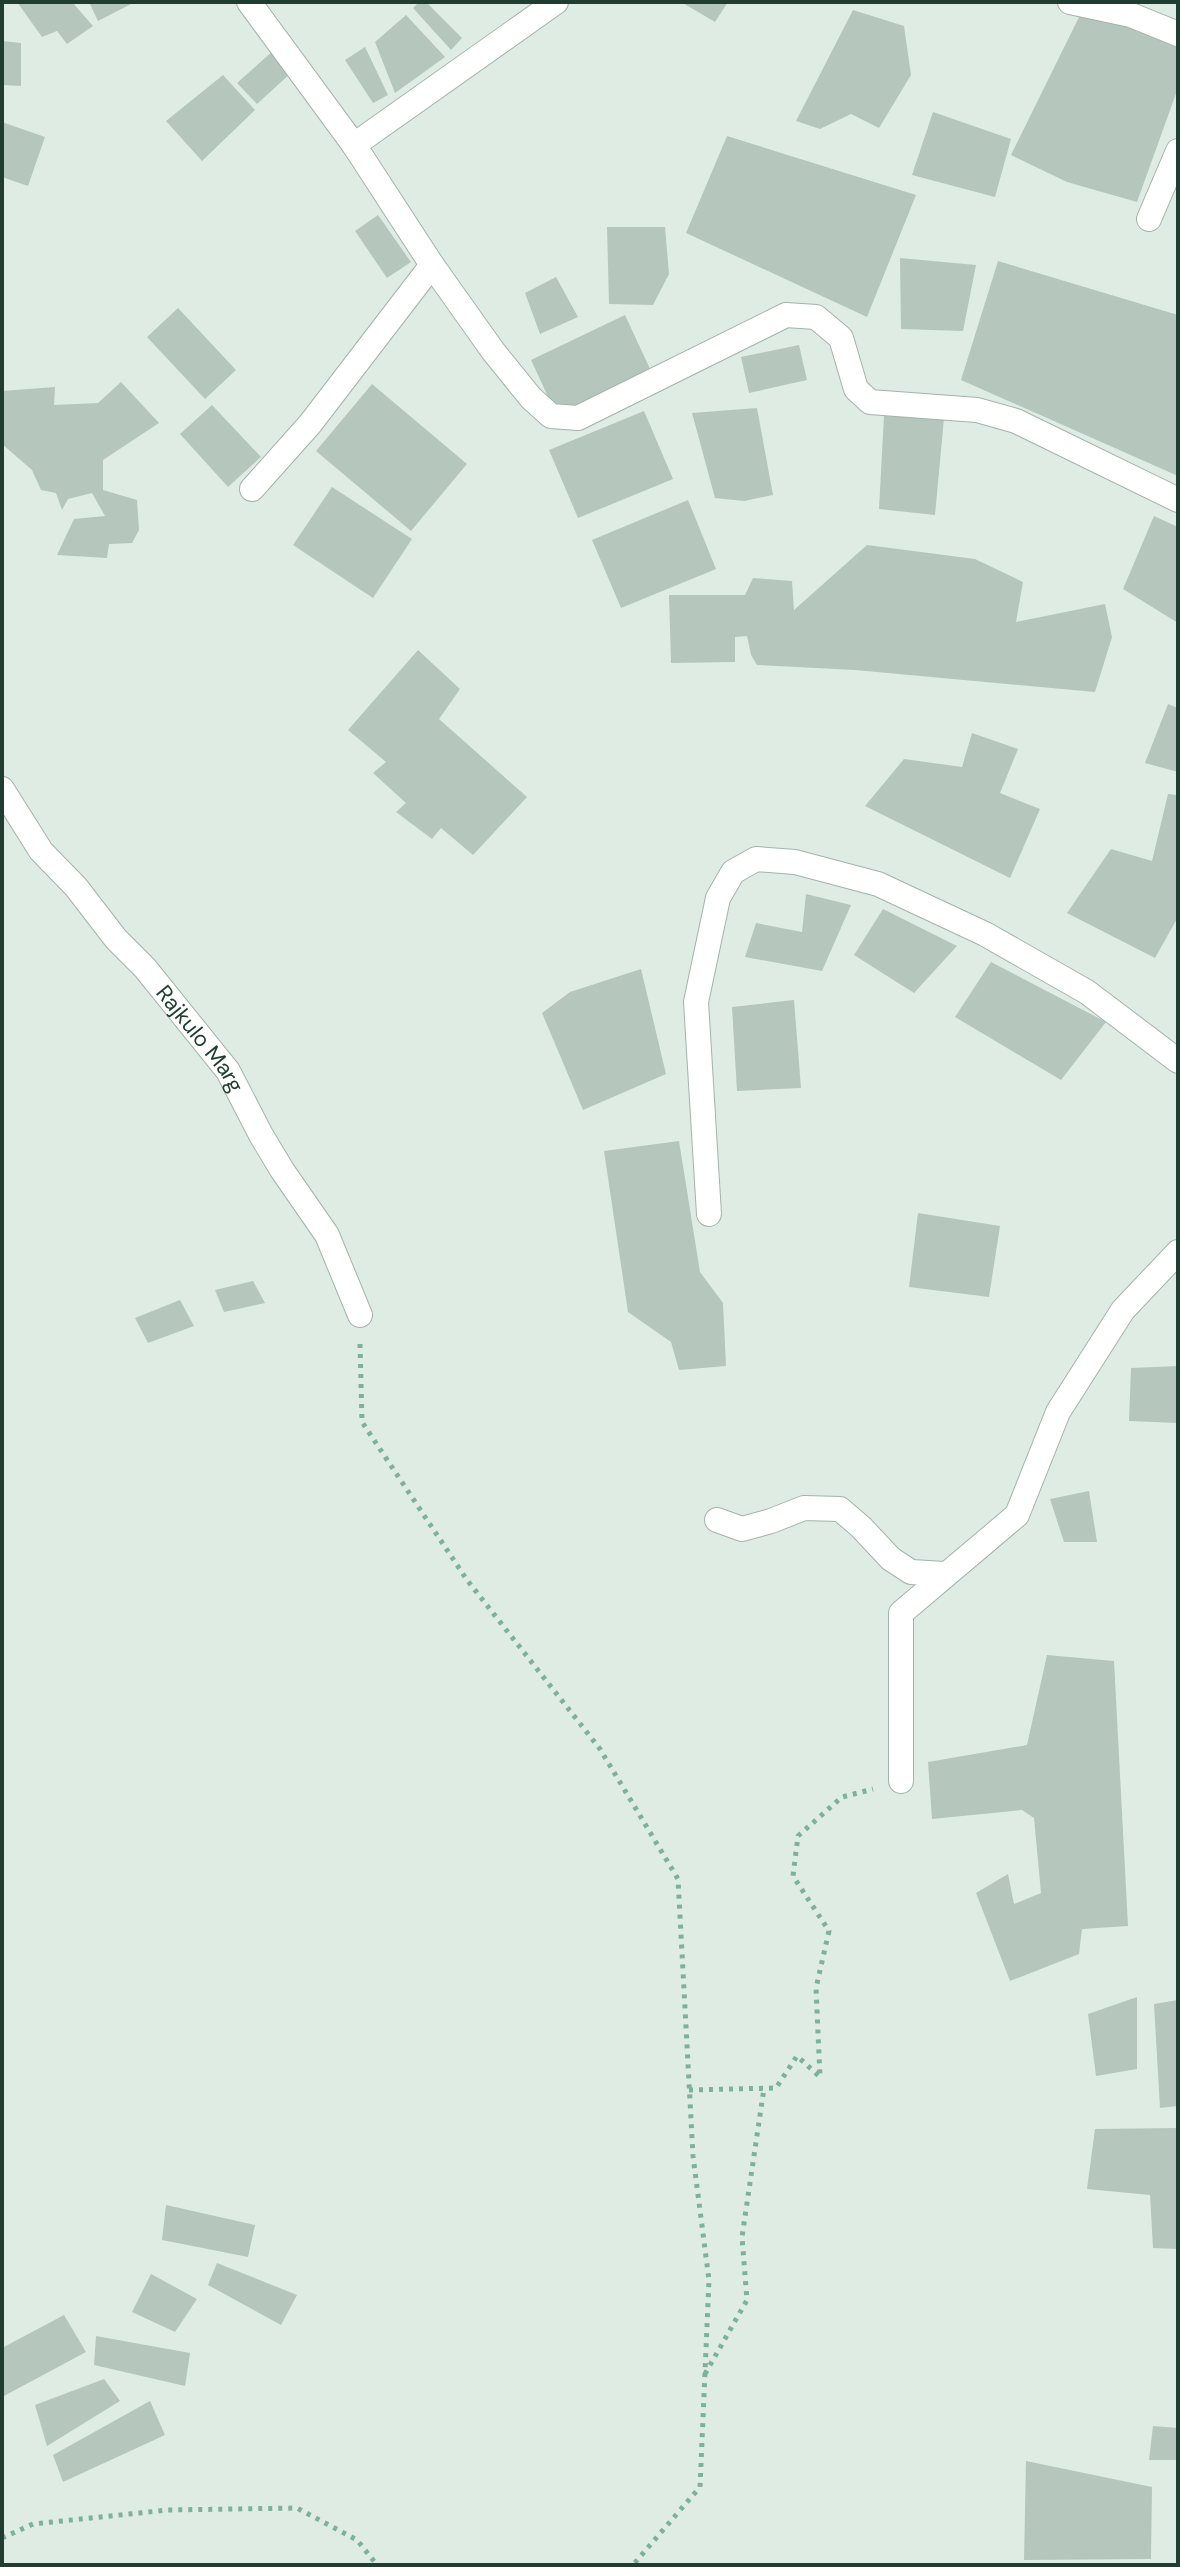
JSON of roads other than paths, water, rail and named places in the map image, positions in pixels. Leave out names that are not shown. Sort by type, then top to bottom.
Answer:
[{"type":"street","points":[[249,2],[354,145],[432,265],[493,351],[531,398],[551,416],[578,418],[786,315],[816,317],[841,338],[856,389],[870,402],[977,410],[1016,421],[1178,500]]},
{"type":"street","points":[[354,145],[556,2]]},
{"type":"street","points":[[1070,2],[1131,15],[1178,34]]},
{"type":"street","points":[[1149,219],[1178,151]]},
{"type":"street","points":[[252,489],[310,424],[432,265]]},
{"type":"street","name":"Rajkulo Marg","points":[[2,789],[41,851],[76,887],[116,939],[145,968],[228,1071],[275,1158],[327,1235],[360,1315]]},
{"type":"street","points":[[709,1214],[696,1002],[718,898],[733,872],[756,859],[795,862],[878,884],[985,934],[1087,992],[1178,1061]]},
{"type":"street","points":[[901,1781],[901,1613],[1017,1515],[1058,1412],[1123,1310],[1178,1252]]},
{"type":"street","points":[[717,1520],[742,1529],[804,1508],[840,1509],[891,1559],[911,1572],[945,1574]]}]
